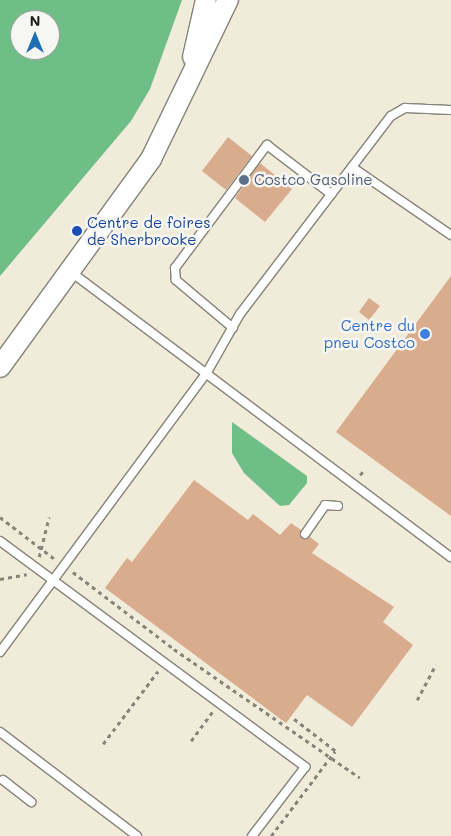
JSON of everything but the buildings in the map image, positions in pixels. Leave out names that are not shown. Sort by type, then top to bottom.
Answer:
[{"type":"street","points":[[185,93],[206,0]]},
{"type":"street","points":[[0,367],[148,164],[185,93],[228,0]]},
{"type":"lane","points":[[0,652],[62,565],[206,374],[232,328],[331,194],[395,112],[411,108],[451,110]]},
{"type":"lane","points":[[232,328],[176,280],[175,268],[267,146],[331,194]]},
{"type":"lane","points":[[352,167],[451,236]]},
{"type":"lane","points":[[70,272],[451,557]]},
{"type":"lane","points":[[305,534],[325,505],[338,506]]},
{"type":"lane","points":[[0,541],[305,767],[252,836]]},
{"type":"lane","points":[[0,732],[137,836]]},
{"type":"lane","points":[[1,781],[31,802]]},
{"type":"path","points":[[0,517],[174,649],[328,759],[360,778]]},
{"type":"path","points":[[44,550],[49,517]]},
{"type":"path","points":[[103,744],[174,649]]},
{"type":"path","points":[[417,700],[436,666]]},
{"type":"path","points":[[191,741],[228,688]]},
{"type":"path","points":[[271,836],[335,751],[291,717]]},
{"type":"green space","points":[[0,0],[182,0],[150,89],[131,121],[0,276]]},
{"type":"green space","points":[[232,422],[307,476],[307,483],[289,505],[280,506],[244,473],[232,453]]},
{"type":"place","name":"Costco Gasoline","points":[[244,180]]},
{"type":"place","name":"Centre de foires de Sherbrooke","points":[[77,231]]},
{"type":"place","name":"Centre du pneu Costco","points":[[425,334]]}]
